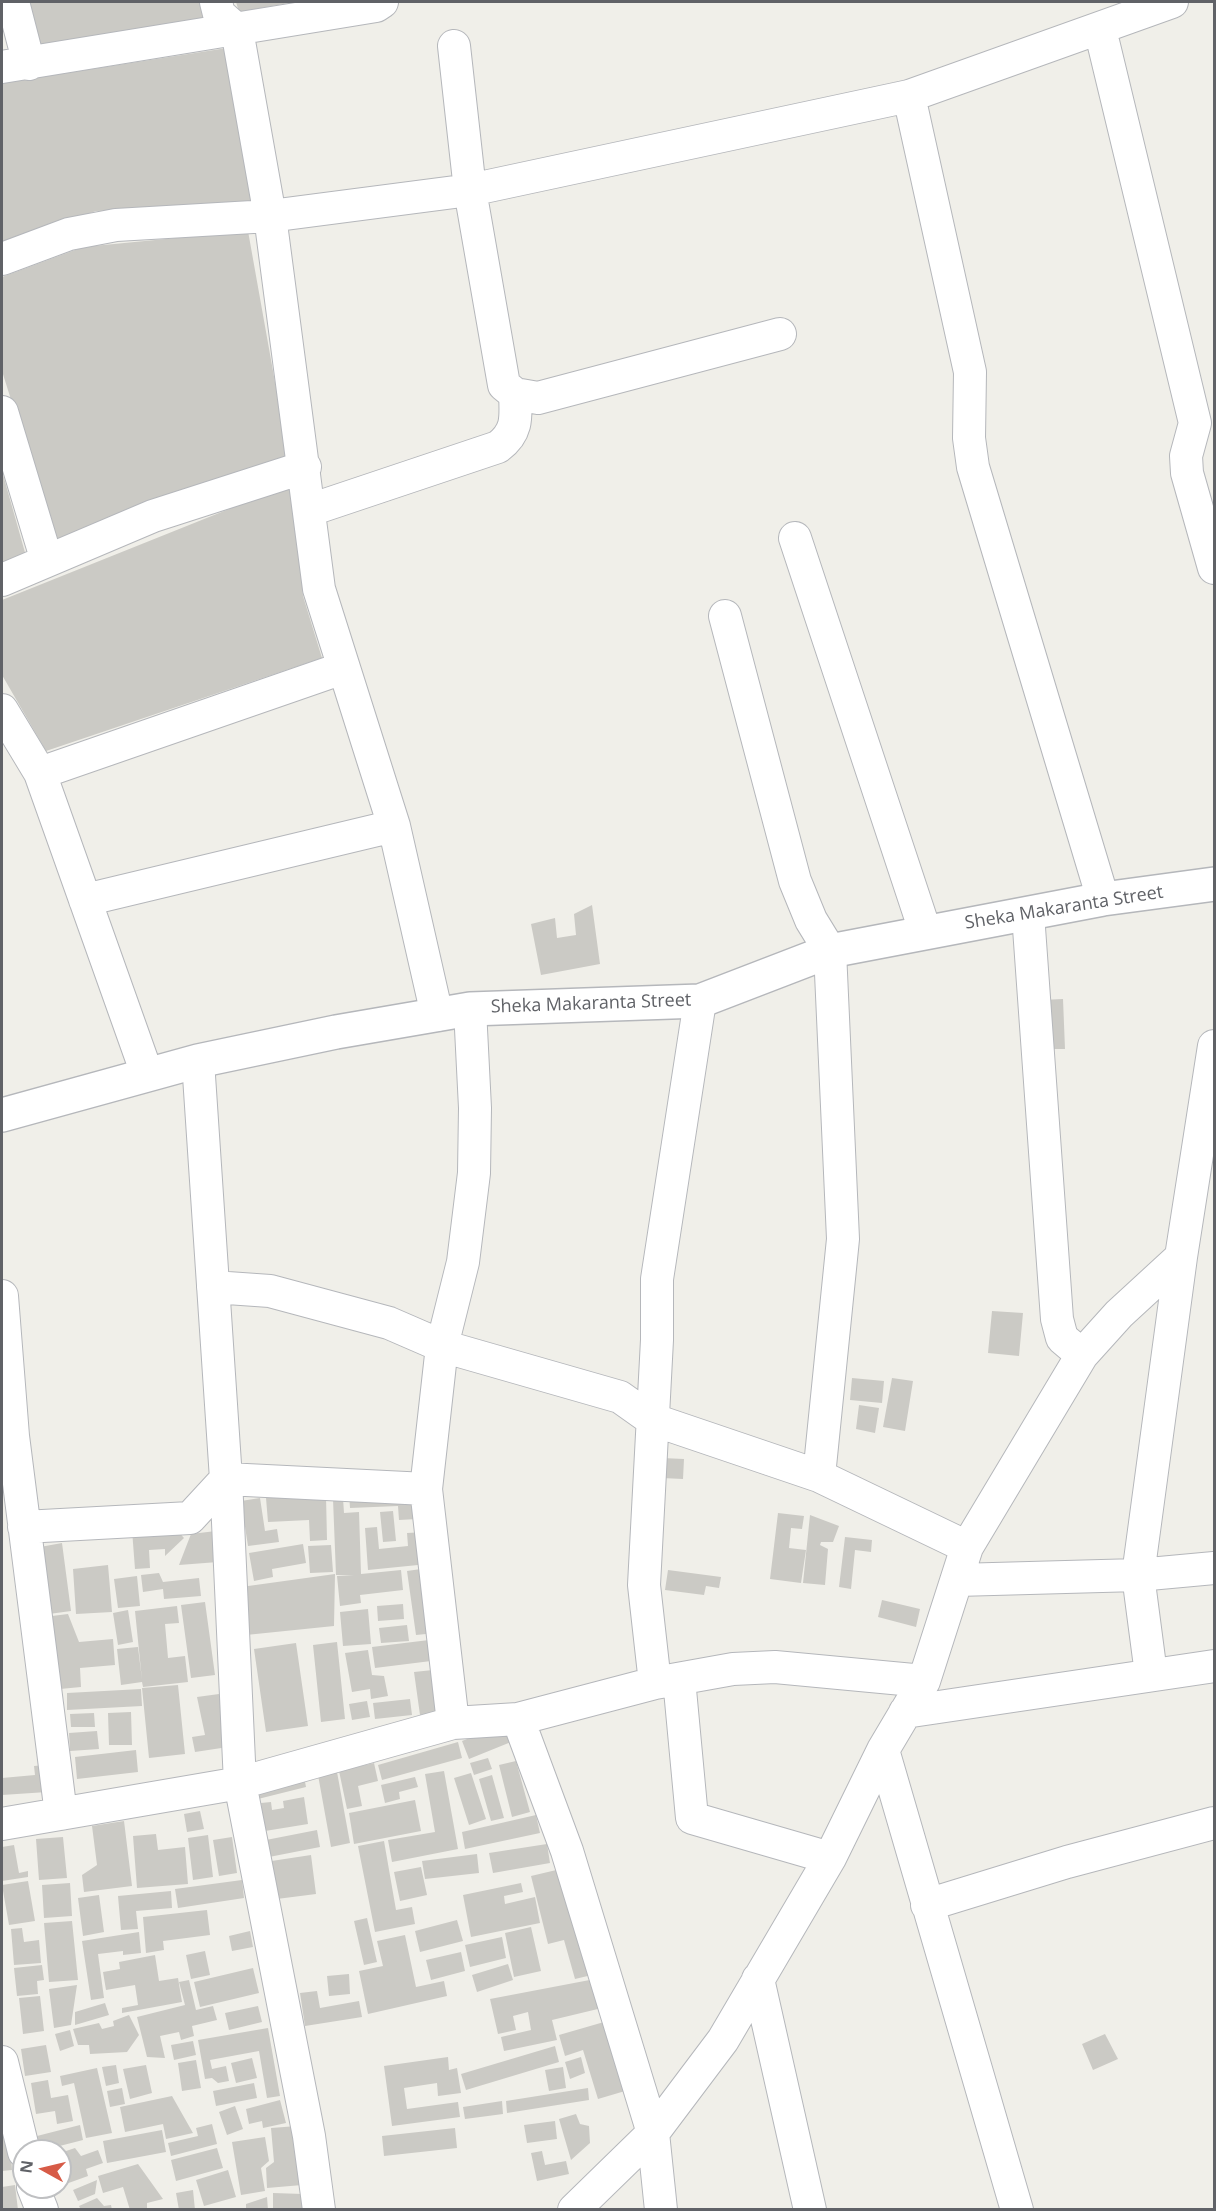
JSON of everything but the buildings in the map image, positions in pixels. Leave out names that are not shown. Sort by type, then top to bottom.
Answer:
[{"type":"street","points":[[13,2],[15,65],[237,30],[376,6],[381,2]]},
{"type":"street","points":[[216,2],[219,14],[237,30],[270,216],[305,467],[319,589],[394,826],[437,1015]]},
{"type":"street","points":[[2,259],[69,234],[116,225],[270,216],[470,190],[909,96],[1172,2]]},
{"type":"street","points":[[1100,29],[1205,421],[1186,456],[1187,473],[1215,568]]},
{"type":"street","points":[[454,46],[470,190],[500,370],[504,385],[514,394],[538,398],[780,334]]},
{"type":"street","points":[[909,96],[970,372],[969,438],[973,467],[1103,899]]},
{"type":"street","points":[[310,510],[498,447],[510,438],[517,423],[514,394]]},
{"type":"street","points":[[2,411],[47,561]]},
{"type":"street","points":[[2,580],[153,516],[305,467]]},
{"type":"street","points":[[795,538],[925,931]]},
{"type":"street","points":[[725,616],[795,881],[811,920],[830,951],[843,1239],[819,1476]]},
{"type":"street","points":[[40,774],[343,668]]},
{"type":"street","points":[[2,710],[40,774],[147,1074]]},
{"type":"street","points":[[85,900],[394,826]]},
{"type":"street","name":"Sheka Makaranta Street","points":[[2,1115],[198,1061],[336,1032],[470,1009],[700,1000],[830,951],[925,931],[1103,899],[1214,892]]},
{"type":"street","points":[[1028,914],[1057,1319],[1062,1338],[1082,1355]]},
{"type":"street","points":[[700,1000],[657,1279],[657,1340],[651,1419],[644,1585],[667,1681],[692,1818],[830,1858]]},
{"type":"street","points":[[453,1723],[426,1489],[442,1346],[463,1262],[474,1173],[475,1108],[470,1009]]},
{"type":"street","points":[[1151,1674],[1138,1575],[1181,1257],[1215,1046]]},
{"type":"street","points":[[198,1061],[226,1479],[240,1783],[309,2136],[320,2210]]},
{"type":"street","points":[[574,2210],[653,2133],[723,2040],[830,1858],[884,1750],[924,1681],[967,1547],[1082,1355],[1119,1314],[1181,1257]]},
{"type":"street","points":[[213,1287],[270,1291],[389,1323],[442,1346],[620,1397],[651,1419],[819,1476],[967,1547]]},
{"type":"street","points":[[2,1296],[7,1436],[24,1527],[61,1814]]},
{"type":"street","points":[[226,1479],[426,1489]]},
{"type":"street","points":[[24,1527],[190,1518],[226,1479]]},
{"type":"street","points":[[957,1580],[1138,1575],[1215,1568]]},
{"type":"street","points":[[905,1712],[1215,1666]]},
{"type":"street","points":[[2,1824],[240,1783],[453,1723],[518,1719],[667,1681],[733,1670],[775,1667],[924,1681]]},
{"type":"street","points":[[518,1719],[567,1851],[653,2133],[661,2210]]},
{"type":"street","points":[[884,1750],[1017,2210]]},
{"type":"street","points":[[927,1905],[1078,1859],[1215,1824]]},
{"type":"street","points":[[758,1979],[810,2210]]},
{"type":"street","points":[[2,2062],[21,2139]]}]
